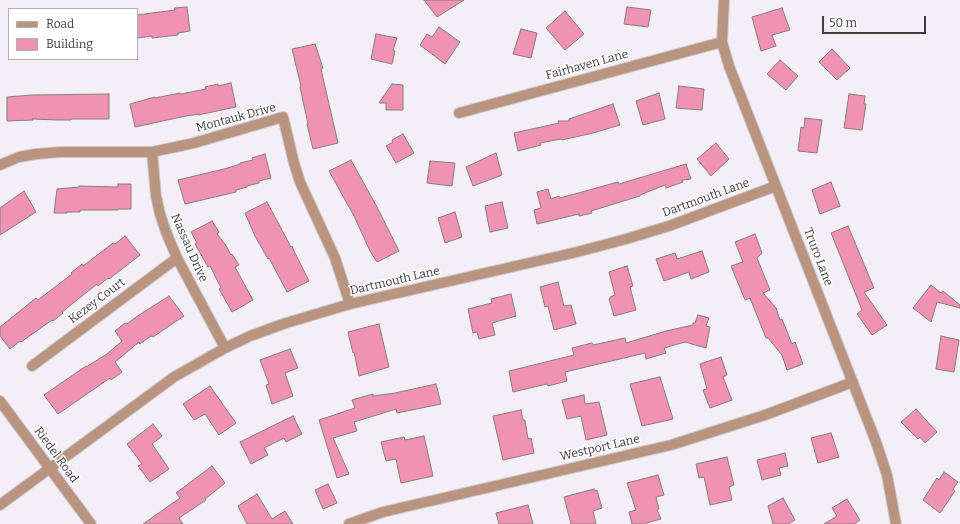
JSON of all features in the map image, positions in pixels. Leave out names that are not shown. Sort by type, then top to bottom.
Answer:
[{"type":"street","name":"Truro Lane","points":[[724,0],[722,42],[883,463],[896,524]]},
{"type":"street","name":"Fairhaven Lane","points":[[459,113],[722,42]]},
{"type":"street","name":"Montauk Drive","points":[[0,165],[19,157],[36,154],[60,152],[152,152],[194,143],[282,117],[300,182],[336,258],[350,304]]},
{"type":"street","name":"Nassau Drive","points":[[152,152],[156,196],[166,232],[177,258],[225,348]]},
{"type":"street","name":"Dartmouth Lane","points":[[0,506],[174,378],[225,348],[250,336],[286,323],[350,304],[577,252],[626,239],[669,226],[776,186]]},
{"type":"street","name":"Kezey Court","points":[[32,366],[177,258]]},
{"type":"street","name":"Westport Lane","points":[[349,524],[383,512],[671,445],[764,415],[853,382]]},
{"type":"street","name":"Riedel Road","points":[[0,401],[91,524]]},
{"type":"building","points":[[424,0],[464,0],[437,17]]},
{"type":"building","points":[[187,7],[190,31],[178,33],[178,35],[138,38],[138,15],[175,10],[174,8]]},
{"type":"building","points":[[627,7],[651,10],[648,27],[624,24]]},
{"type":"building","points":[[782,8],[790,30],[772,35],[776,46],[761,51],[752,17]]},
{"type":"building","points":[[565,11],[584,34],[565,50],[546,28]]},
{"type":"building","points":[[439,27],[460,42],[445,64],[420,45],[427,34],[432,37]]},
{"type":"building","points":[[521,29],[537,33],[531,58],[513,54]]},
{"type":"building","points":[[376,34],[397,38],[393,50],[395,51],[392,64],[371,59]]},
{"type":"building","points":[[315,44],[323,68],[321,69],[338,143],[313,149],[307,124],[301,86],[292,49]]},
{"type":"building","points":[[832,49],[850,68],[837,80],[819,62]]},
{"type":"building","points":[[780,60],[798,76],[786,90],[767,74]]},
{"type":"building","points":[[231,83],[236,107],[135,127],[130,104],[155,97],[181,94],[206,89],[205,87],[218,84],[218,86]]},
{"type":"building","points":[[392,84],[403,85],[403,110],[386,110],[386,103],[379,103]]},
{"type":"building","points":[[679,86],[704,89],[702,110],[676,108]]},
{"type":"building","points":[[659,93],[665,119],[643,125],[636,101]]},
{"type":"building","points":[[109,94],[109,119],[32,119],[33,120],[7,121],[7,97],[32,95]]},
{"type":"building","points":[[849,94],[865,96],[864,104],[866,104],[862,130],[844,128]]},
{"type":"building","points":[[613,104],[620,125],[562,140],[540,143],[541,145],[518,151],[514,133],[559,123],[558,121],[569,121],[569,119]]},
{"type":"building","points":[[805,118],[822,120],[817,153],[798,151],[801,127],[804,128]]},
{"type":"building","points":[[403,134],[414,153],[396,163],[386,146],[393,142],[392,140]]},
{"type":"building","points":[[716,143],[729,159],[711,176],[697,159]]},
{"type":"building","points":[[496,153],[502,175],[473,186],[466,167]]},
{"type":"building","points":[[265,154],[271,178],[236,190],[236,192],[185,204],[178,180],[228,168],[253,160],[252,158]]},
{"type":"building","points":[[351,160],[399,251],[377,262],[329,171]]},
{"type":"building","points":[[430,161],[455,163],[452,186],[427,183]]},
{"type":"building","points":[[686,164],[691,179],[682,180],[683,182],[666,188],[665,185],[640,196],[591,211],[592,213],[579,216],[579,214],[537,224],[534,210],[541,208],[537,192],[548,189],[551,199],[559,196],[560,198],[618,182],[619,184]]},
{"type":"building","points":[[831,182],[840,206],[820,214],[812,190]]},
{"type":"building","points":[[118,184],[131,184],[131,209],[80,210],[80,212],[54,213],[57,189],[79,186],[118,187]]},
{"type":"building","points":[[24,191],[36,212],[0,235],[0,208]]},
{"type":"building","points":[[267,202],[291,247],[292,246],[309,281],[287,292],[269,258],[268,259],[255,236],[245,213]]},
{"type":"building","points":[[502,202],[508,228],[490,232],[485,206]]},
{"type":"building","points":[[455,212],[462,237],[445,243],[438,218]]},
{"type":"building","points":[[212,221],[219,232],[217,234],[239,265],[235,267],[253,300],[232,312],[219,289],[221,288],[210,266],[208,267],[195,244],[197,243],[191,232]]},
{"type":"building","points":[[848,226],[874,288],[864,292],[887,325],[872,335],[857,314],[862,310],[831,233]]},
{"type":"building","points":[[755,234],[762,253],[757,258],[770,290],[763,293],[776,308],[780,320],[782,319],[792,344],[795,342],[803,364],[787,370],[782,355],[768,338],[766,338],[750,298],[745,300],[731,266],[743,262],[735,242]]},
{"type":"building","points":[[125,236],[140,255],[109,279],[108,278],[98,286],[97,284],[53,321],[52,320],[10,349],[0,336],[0,327],[36,298],[38,300],[72,274],[71,273],[82,264],[83,266],[113,243],[115,244]]},
{"type":"building","points":[[702,251],[709,272],[691,279],[689,272],[664,281],[656,259],[675,253],[677,259]]},
{"type":"building","points":[[627,266],[633,286],[630,287],[636,310],[614,316],[609,299],[615,295],[609,272]]},
{"type":"building","points":[[558,282],[564,306],[571,305],[576,324],[554,330],[548,306],[545,307],[540,287]]},
{"type":"building","points":[[931,285],[941,293],[943,291],[960,305],[960,308],[937,302],[931,322],[913,308]]},
{"type":"building","points":[[511,294],[516,316],[492,323],[495,335],[479,339],[477,332],[473,333],[468,309],[492,303],[491,299]]},
{"type":"building","points":[[169,296],[184,316],[153,337],[151,336],[140,344],[139,342],[115,362],[122,372],[111,380],[110,378],[58,414],[44,395],[86,366],[107,354],[122,341],[115,331],[125,323],[127,324]]},
{"type":"building","points":[[698,315],[709,318],[706,326],[710,327],[706,348],[685,342],[664,348],[666,353],[646,359],[645,353],[565,372],[567,381],[513,392],[509,371],[574,355],[572,348],[592,343],[593,345],[625,338],[626,343],[666,331],[693,325]]},
{"type":"building","points":[[379,324],[389,367],[359,376],[348,332]]},
{"type":"building","points":[[941,336],[959,340],[954,372],[936,369]]},
{"type":"building","points":[[290,349],[298,368],[285,373],[293,396],[272,404],[266,385],[269,384],[260,360]]},
{"type":"building","points":[[721,357],[727,375],[723,377],[732,400],[710,408],[703,390],[707,389],[700,364]]},
{"type":"building","points":[[660,377],[673,419],[642,426],[630,384]]},
{"type":"building","points":[[436,384],[441,404],[397,413],[396,409],[354,422],[357,431],[333,438],[349,474],[337,478],[319,420],[355,408],[352,400],[373,394],[373,396],[395,393]]},
{"type":"building","points":[[210,386],[236,423],[219,435],[205,414],[194,420],[183,404]]},
{"type":"building","points":[[584,395],[585,404],[599,402],[607,435],[586,440],[581,416],[567,419],[562,400]]},
{"type":"building","points":[[916,409],[937,432],[925,443],[920,437],[918,439],[901,422]]},
{"type":"building","points":[[521,410],[523,420],[525,420],[528,439],[531,438],[534,453],[503,460],[493,416]]},
{"type":"building","points":[[293,416],[302,434],[286,442],[284,438],[264,448],[268,455],[251,464],[240,442]]},
{"type":"building","points":[[153,424],[162,436],[152,444],[169,469],[150,482],[138,466],[142,464],[127,444]]},
{"type":"building","points":[[831,433],[839,457],[818,463],[811,438]]},
{"type":"building","points":[[424,436],[433,476],[401,483],[396,459],[386,461],[381,442],[404,437],[405,440]]},
{"type":"building","points":[[785,453],[788,466],[779,468],[781,475],[762,480],[757,460]]},
{"type":"building","points":[[727,457],[734,485],[729,487],[732,500],[710,505],[704,477],[699,478],[696,464]]},
{"type":"building","points":[[212,466],[225,483],[205,499],[206,500],[179,518],[183,524],[143,524],[180,498],[176,493]]},
{"type":"building","points":[[944,472],[958,482],[953,489],[955,491],[940,513],[923,500],[937,478],[939,480]]},
{"type":"building","points":[[658,475],[664,495],[656,497],[659,509],[657,510],[661,519],[643,524],[632,524],[629,512],[636,510],[627,483]]},
{"type":"building","points":[[328,484],[337,503],[323,509],[315,490]]},
{"type":"building","points":[[594,489],[594,491],[597,490],[602,508],[593,511],[596,524],[571,524],[564,497]]},
{"type":"building","points":[[257,494],[272,519],[285,511],[293,524],[247,524],[238,506]]},
{"type":"building","points":[[783,498],[795,520],[788,524],[773,524],[768,506]]},
{"type":"building","points":[[847,499],[860,520],[854,524],[824,524],[837,516],[832,508]]},
{"type":"building","points":[[528,505],[533,524],[499,524],[496,513]]}]
